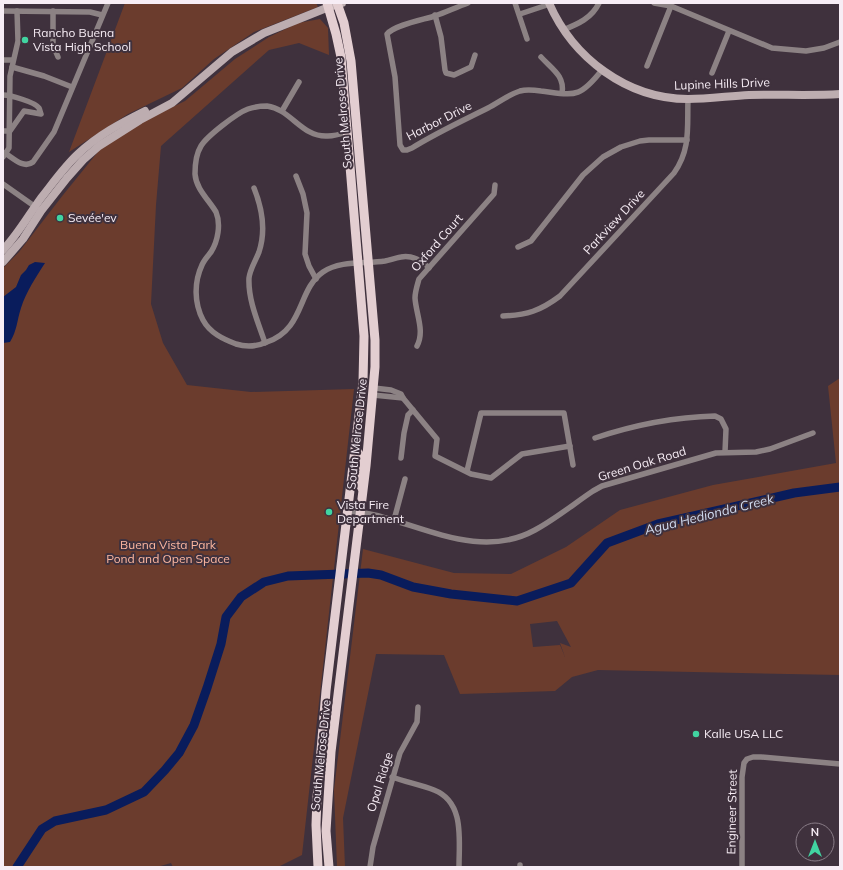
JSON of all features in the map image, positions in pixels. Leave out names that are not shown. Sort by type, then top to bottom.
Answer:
[{"type":"main road","name":"South Melrose Drive","points":[[318,867],[316,825],[317,798],[326,691],[363,382],[364,360],[364,336],[341,57],[336,34],[335,4]]},
{"type":"main road","name":"South Melrose Drive","points":[[329,867],[326,831],[331,752],[361,512],[373,392],[375,340],[350,61],[344,23],[335,4]]},
{"type":"main road","points":[[355,450],[359,454],[359,482],[363,490]]},
{"type":"street","points":[[17,11],[18,41],[10,76],[9,148],[4,155],[24,165],[29,165],[33,162],[54,132],[108,3]]},
{"type":"street","name":"Harbor Drive","points":[[468,3],[435,16],[390,30],[387,34],[395,77],[400,145],[403,150],[412,148],[522,90],[562,93],[579,92],[589,86],[602,70]]},
{"type":"street","points":[[515,3],[520,14],[527,40]]},
{"type":"street","points":[[520,14],[550,3]]},
{"type":"street","name":"Lupine Hills Drive","points":[[550,3],[563,30],[577,49],[602,70],[617,80],[646,93],[671,98],[688,99],[749,95],[840,94]]},
{"type":"street","points":[[563,30],[583,21],[592,13],[599,3]]},
{"type":"street","points":[[654,3],[671,6],[772,48],[790,51],[806,51],[840,42]]},
{"type":"street","points":[[3,262],[23,239],[38,209],[61,173],[78,154],[94,140],[124,121],[169,98],[178,97],[232,52],[264,33],[335,4]]},
{"type":"street","points":[[647,66],[671,6]]},
{"type":"street","points":[[3,11],[90,12],[102,15]]},
{"type":"street","points":[[53,12],[53,45],[58,57]]},
{"type":"street","points":[[435,16],[441,37],[446,72],[454,75],[471,67],[475,55]]},
{"type":"street","points":[[712,73],[729,30]]},
{"type":"street","points":[[541,57],[561,78],[564,85],[562,93]]},
{"type":"street","points":[[3,60],[13,60]]},
{"type":"street","points":[[12,67],[44,76],[72,87]]},
{"type":"street","points":[[282,111],[300,82]]},
{"type":"street","points":[[3,95],[10,95],[35,105],[39,108],[41,114],[24,111],[10,131]]},
{"type":"street","name":"Parkview Drive","points":[[503,316],[521,316],[534,312],[547,306],[560,296],[674,174],[684,156],[687,146],[688,99]]},
{"type":"street","points":[[347,132],[321,136],[303,128],[289,115],[282,111],[267,106],[257,106],[247,109],[237,115],[211,135],[202,145],[196,158],[195,175],[202,192],[211,202],[219,225],[212,251],[206,258],[196,283],[196,296],[204,321],[216,335],[224,340],[239,345],[249,346],[265,343],[273,340],[285,332],[294,320],[316,279],[328,270],[339,266],[385,261],[402,257],[414,258],[424,263],[429,268]]},
{"type":"street","points":[[3,131],[10,131]]},
{"type":"street","points":[[518,247],[531,241],[583,175],[603,157],[640,141],[687,140]]},
{"type":"street","points":[[296,176],[303,194],[306,212],[305,254],[316,279]]},
{"type":"street","points":[[3,184],[38,209]]},
{"type":"street","name":"Oxford Court","points":[[417,346],[420,340],[420,333],[415,292],[419,279],[494,194],[496,185]]},
{"type":"street","points":[[254,188],[262,220],[262,229],[260,250],[250,275],[249,292],[265,343]]},
{"type":"street","points":[[3,250],[38,209]]},
{"type":"street","points":[[373,392],[403,398],[437,440],[435,456],[466,471],[491,478],[522,454],[570,446]]},
{"type":"street","points":[[401,458],[408,415],[413,410]]},
{"type":"street","points":[[466,471],[481,412],[564,413],[573,465]]},
{"type":"street","points":[[596,438],[636,426],[667,420],[715,416],[721,419],[726,429],[725,452]]},
{"type":"street","name":"Green Oak Road","points":[[347,511],[385,517],[456,539],[473,542],[511,540],[536,530],[593,490],[602,486],[716,453],[756,452],[813,433]]},
{"type":"street","points":[[394,520],[404,479]]},
{"type":"street","name":"Opal Ridge","points":[[370,867],[373,847],[392,777],[400,753],[417,722],[418,707]]},
{"type":"street","name":"Engineer Street","points":[[742,867],[742,773],[744,763],[747,759],[761,756],[840,764]]},
{"type":"street","points":[[392,777],[435,791],[446,798],[454,807],[459,825],[459,867]]},
{"type":"green space","points":[[125,3],[316,3],[318,7],[254,32],[214,59],[182,88],[128,114],[69,152]]},
{"type":"green space","name":"Buena Vista Park Pond and Open Space","points":[[320,19],[328,28],[329,55],[299,43],[269,50],[161,146],[156,205],[151,304],[163,343],[187,385],[251,392],[354,389],[302,855],[278,867],[173,867],[171,863],[157,867],[3,867],[3,268],[19,252],[110,137],[185,101],[235,59],[269,37],[298,23]]},
{"type":"green space","points":[[840,378],[840,675],[598,670],[572,677],[555,691],[460,694],[444,655],[376,654],[343,818],[345,867],[337,867],[334,790],[363,549],[454,573],[511,574],[566,547],[620,510],[713,485],[836,463],[828,386]],"holes":[[[557,621],[571,647],[560,643],[565,657],[560,645],[533,647],[530,624]]]},
{"type":"shaded area","points":[[35,262],[45,263],[26,296],[21,308],[16,330],[10,342],[3,343],[3,297],[16,287],[21,275],[29,265]]},
{"type":"waterway","name":"Agua Hedionda Creek","points":[[17,867],[42,829],[55,821],[106,810],[144,792],[165,770],[179,753],[194,725],[221,644],[226,617],[241,597],[264,582],[288,576],[368,573],[381,575],[413,587],[451,594],[517,601],[571,583],[607,543],[658,524],[794,493],[840,487]]},
{"type":"place","name":"Rancho Buena Vista High School","points":[[25,40]]},
{"type":"place","name":"Sevée'ev","points":[[60,218]]},
{"type":"place","name":"Vista Fire Department","points":[[329,512]]},
{"type":"place","name":"Kalle USA LLC","points":[[696,734]]}]
